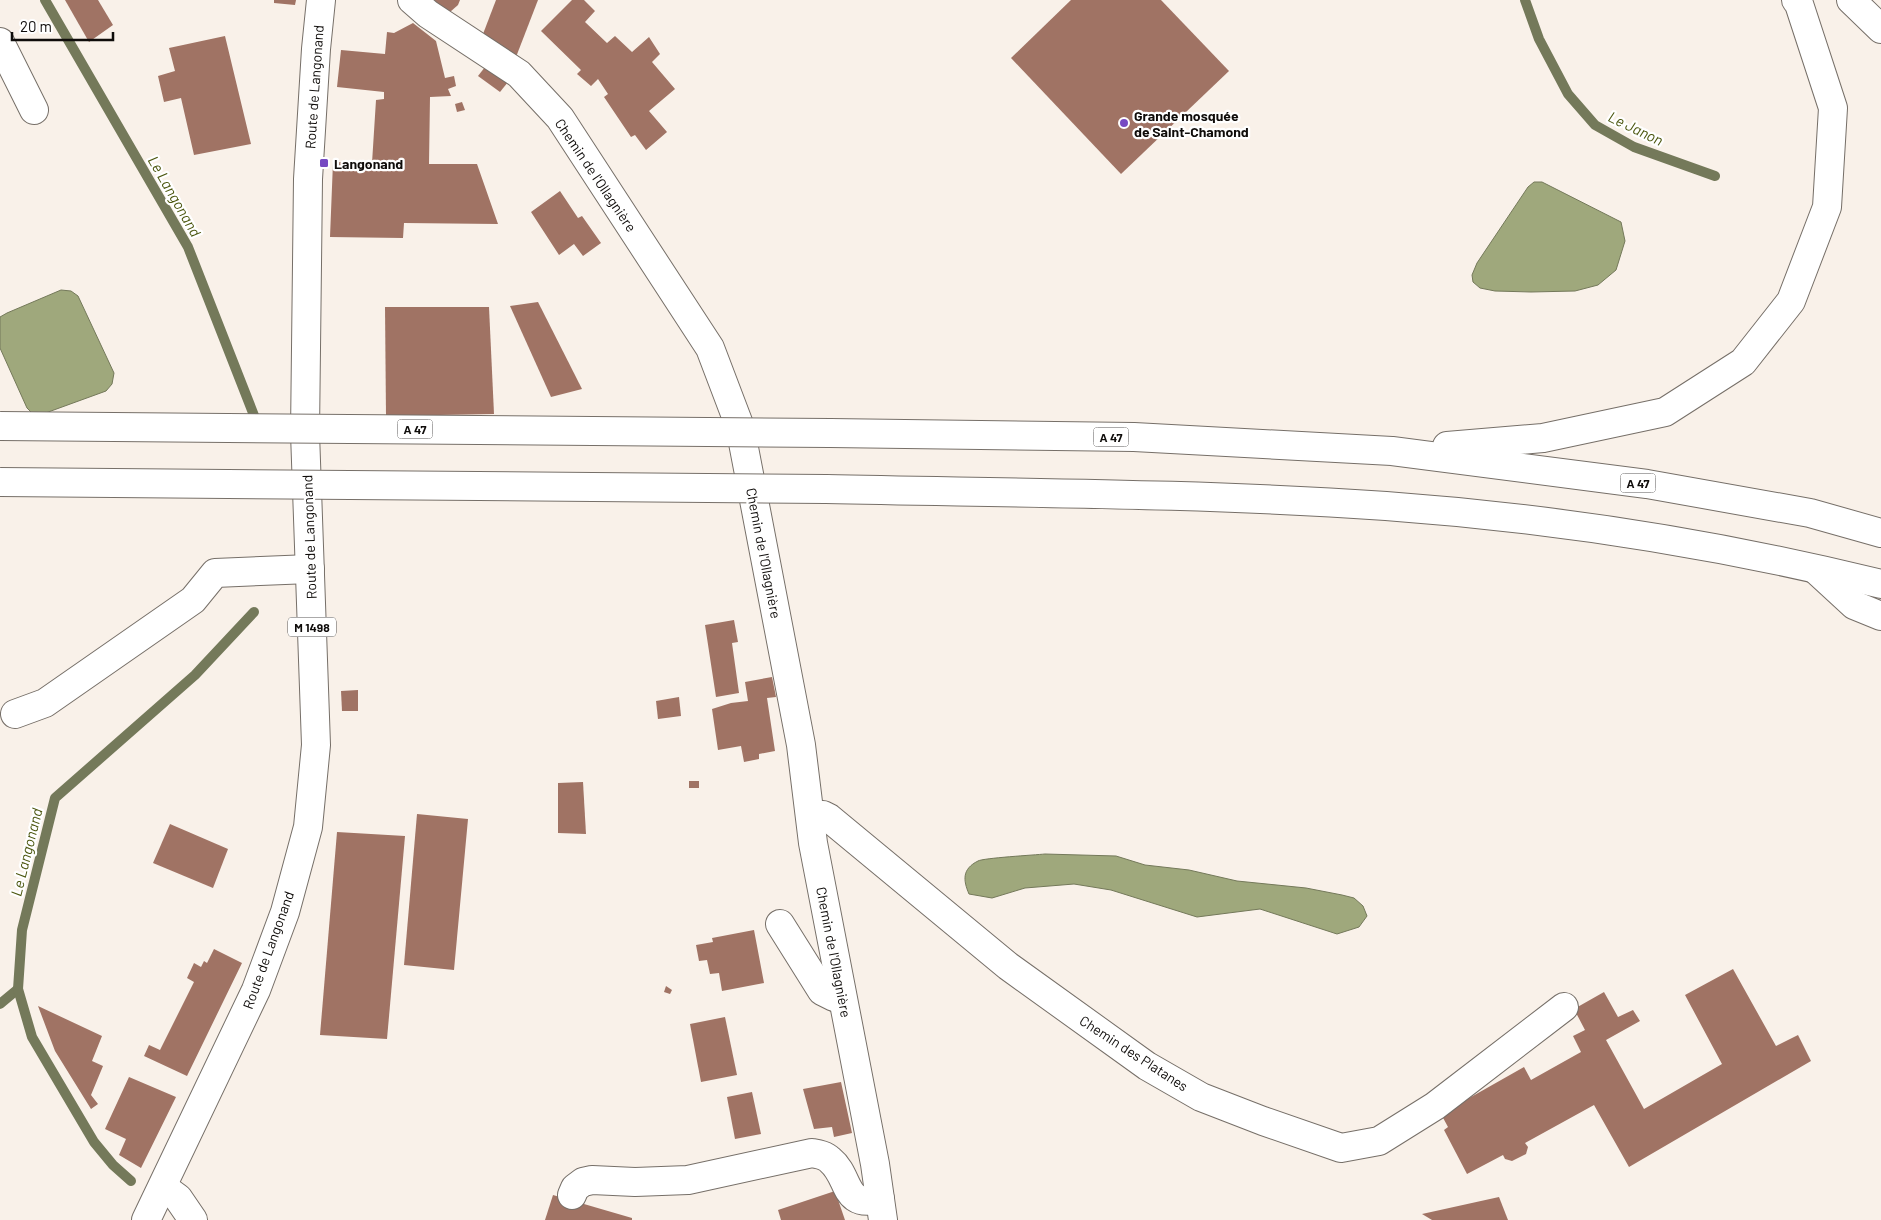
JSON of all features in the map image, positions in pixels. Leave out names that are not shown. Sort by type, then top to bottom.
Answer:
[{"type":"main road","name":"Route de Langonand","points":[[146,1220],[256,990],[285,912],[308,827],[316,745],[305,433],[308,180],[321,0]]},
{"type":"main road","name":"Chemin de l'Ollagnière","points":[[412,0],[428,14],[519,74],[560,118],[710,348],[740,427],[801,745],[813,843],[881,1210]]},
{"type":"main road","points":[[1392,451],[1543,438],[1665,412],[1743,362],[1791,301],[1827,207],[1833,108],[1799,4],[1796,0]]},
{"type":"main road","points":[[1851,0],[1881,29]]},
{"type":"main road","points":[[0,42],[34,110]]},
{"type":"main road","name":"A 47","points":[[0,426],[1134,437],[1392,451],[1647,484],[1810,513],[1881,533]]},
{"type":"main road","points":[[0,482],[826,489],[1216,497],[1387,506],[1563,523],[1813,567],[1881,584]]},
{"type":"main road","points":[[1813,567],[1854,604],[1881,616]]},
{"type":"main road","points":[[15,714],[45,703],[193,600],[215,573],[310,569]]},
{"type":"main road","name":"Chemin des Platanes","points":[[810,815],[822,815],[829,818],[1008,966],[1147,1066],[1201,1097],[1341,1148],[1379,1140],[1435,1106],[1564,1007]]},
{"type":"main road","points":[[780,924],[822,992],[834,997],[842,996]]},
{"type":"main road","points":[[572,1195],[575,1188],[583,1182],[592,1180],[635,1182],[688,1180],[812,1153],[823,1155],[830,1159],[837,1167],[852,1196],[860,1201],[870,1202],[881,1210]]},
{"type":"main road","points":[[163,1187],[178,1198],[193,1220]]},
{"type":"shaded area","points":[[1534,182],[1542,182],[1621,222],[1625,241],[1616,270],[1598,285],[1575,291],[1531,292],[1495,291],[1480,288],[1473,282],[1472,275],[1477,263],[1528,187]]},
{"type":"shaded area","points":[[61,290],[71,291],[78,296],[114,373],[112,384],[106,391],[40,415],[33,414],[27,408],[0,348],[0,317]]},
{"type":"shaded area","points":[[1045,854],[1116,856],[1145,865],[1189,870],[1237,881],[1306,888],[1354,898],[1363,906],[1367,916],[1359,927],[1337,934],[1260,909],[1197,917],[1111,890],[1074,884],[1025,888],[992,898],[969,894],[965,875],[969,868],[978,861]]},
{"type":"building","points":[[65,0],[98,0],[113,25],[89,42]]},
{"type":"building","points":[[274,0],[296,0],[295,5],[274,3]]},
{"type":"building","points":[[432,0],[460,0],[458,5],[450,12]]},
{"type":"building","points":[[496,0],[538,0],[516,57],[483,34]]},
{"type":"building","points":[[572,0],[584,0],[595,11],[585,22],[607,43],[615,36],[632,52],[649,37],[660,54],[652,62],[675,89],[649,111],[667,132],[646,150],[635,135],[631,137],[604,97],[608,94],[598,79],[591,86],[577,74],[581,70],[541,31]]},
{"type":"building","name":"Grande mosquée de Saint-Chamond","points":[[1071,0],[1161,0],[1229,71],[1121,174],[1011,58]]},
{"type":"building","points":[[413,23],[436,41],[445,78],[454,76],[456,86],[448,89],[451,96],[430,97],[429,164],[477,164],[498,224],[404,223],[403,238],[330,237],[333,162],[372,163],[376,100],[384,99],[384,92],[337,87],[341,50],[385,54],[387,32],[394,33]]},
{"type":"building","points":[[225,36],[251,144],[194,155],[181,98],[164,102],[158,76],[175,71],[169,48]]},
{"type":"building","points":[[485,67],[508,82],[500,92],[478,76]]},
{"type":"building","points":[[462,102],[465,110],[457,112],[455,104]]},
{"type":"building","points":[[560,191],[578,218],[582,216],[601,243],[583,256],[574,244],[559,255],[531,212]]},
{"type":"building","points":[[538,302],[582,389],[551,397],[510,306]]},
{"type":"building","points":[[385,307],[489,307],[494,414],[386,416]]},
{"type":"building","points":[[734,620],[738,642],[732,643],[739,693],[716,697],[705,625]]},
{"type":"building","points":[[772,677],[776,697],[767,698],[775,751],[759,754],[759,759],[744,762],[741,746],[718,750],[712,709],[731,703],[748,701],[745,682]]},
{"type":"building","points":[[358,690],[358,711],[342,711],[341,691]]},
{"type":"building","points":[[679,697],[681,716],[658,719],[656,701]]},
{"type":"building","points":[[689,781],[699,781],[699,788],[689,788]]},
{"type":"building","points":[[583,782],[586,834],[558,833],[558,783]]},
{"type":"building","points":[[417,814],[468,819],[454,970],[404,965]]},
{"type":"building","points":[[170,824],[228,849],[213,888],[153,863]]},
{"type":"building","points":[[337,832],[405,836],[387,1039],[320,1035]]},
{"type":"building","points":[[754,930],[764,983],[722,991],[719,973],[710,974],[707,960],[699,961],[696,945],[713,942],[712,938]]},
{"type":"building","points":[[214,949],[242,963],[187,1076],[144,1056],[149,1045],[160,1050],[194,982],[187,978],[194,963],[201,967],[204,961],[207,963]]},
{"type":"building","points":[[1733,969],[1776,1046],[1798,1035],[1811,1061],[1629,1167],[1594,1105],[1525,1143],[1528,1147],[1526,1154],[1512,1161],[1505,1159],[1503,1155],[1467,1174],[1444,1130],[1448,1127],[1441,1114],[1524,1067],[1531,1080],[1581,1052],[1573,1036],[1585,1030],[1574,1009],[1604,992],[1618,1017],[1633,1010],[1640,1021],[1606,1040],[1644,1109],[1722,1064],[1685,995]]},
{"type":"building","points":[[666,986],[672,990],[670,994],[664,992]]},
{"type":"building","points":[[38,1006],[102,1036],[92,1061],[103,1066],[91,1095],[98,1104],[91,1109],[55,1051]]},
{"type":"building","points":[[725,1017],[737,1075],[701,1082],[690,1024]]},
{"type":"building","points":[[129,1077],[176,1097],[141,1168],[119,1155],[126,1139],[105,1129]]},
{"type":"building","points":[[841,1082],[852,1133],[834,1137],[832,1127],[814,1129],[803,1089]]},
{"type":"building","points":[[752,1092],[761,1134],[735,1139],[727,1097]]},
{"type":"building","points":[[835,1191],[845,1220],[781,1220],[778,1210]]},
{"type":"building","points":[[553,1195],[632,1218],[632,1220],[545,1220]]},
{"type":"building","points":[[1499,1197],[1508,1220],[1432,1220],[1422,1214]]},
{"type":"waterway","name":"Le Langonand","points":[[45,0],[188,247],[255,418]]},
{"type":"waterway","name":"Le Janon","points":[[1525,0],[1539,39],[1568,94],[1595,125],[1634,147],[1715,176]]},
{"type":"waterway","name":"Le Langonand","points":[[131,1181],[113,1165],[94,1142],[32,1037],[18,989],[22,930],[55,798],[195,675],[254,612]]},
{"type":"waterway","points":[[0,1004],[18,989]]},
{"type":"place","name":"Grande mosquée de Saint-Chamond","points":[[1124,123]]},
{"type":"place","name":"Langonand","points":[[324,163]]}]
